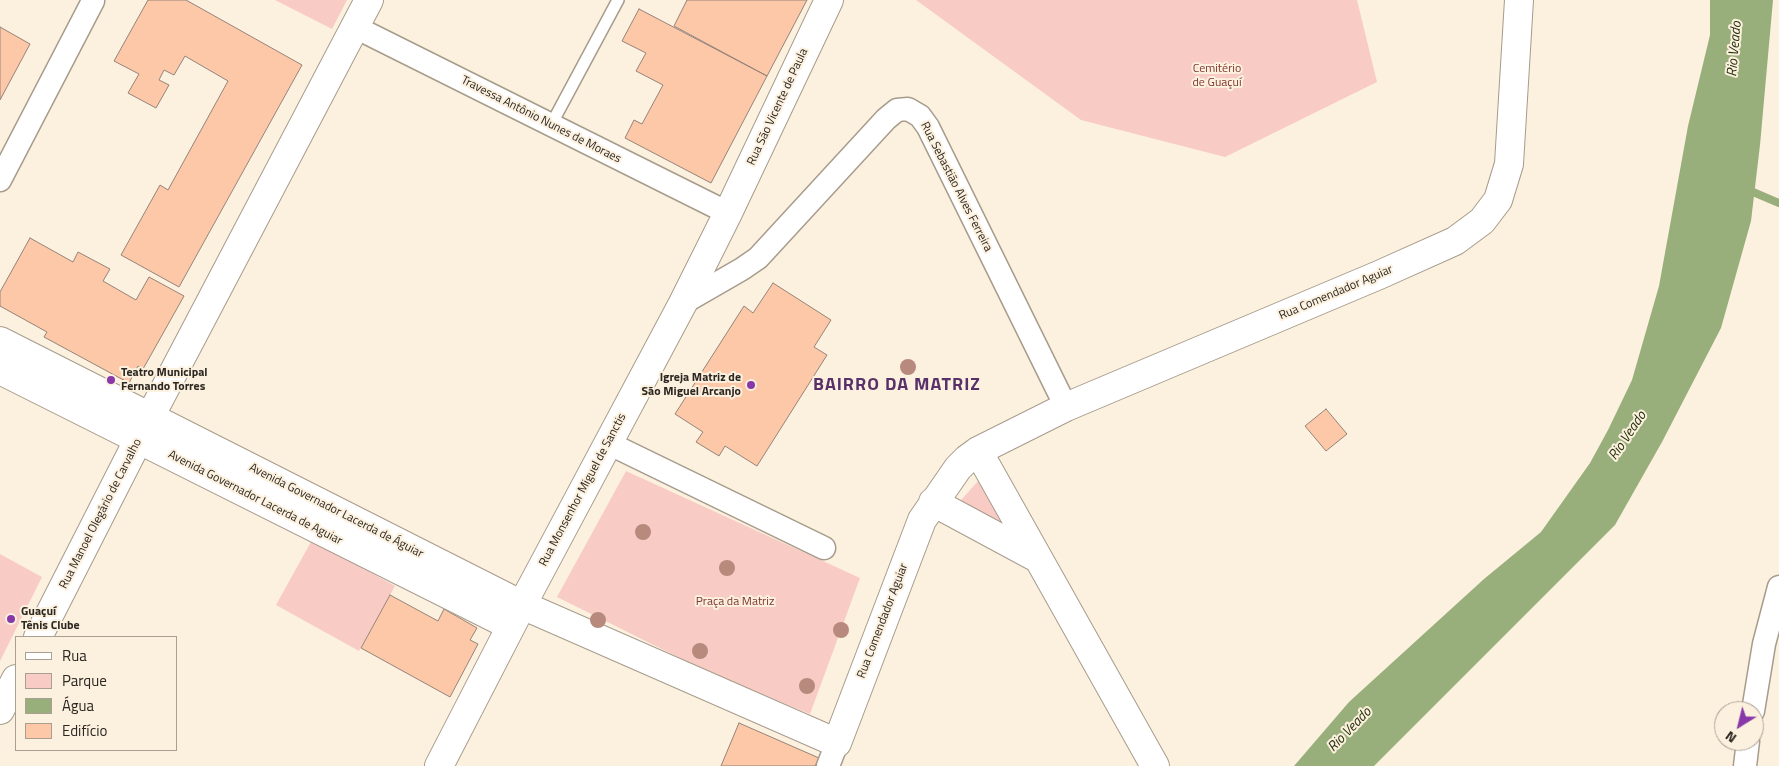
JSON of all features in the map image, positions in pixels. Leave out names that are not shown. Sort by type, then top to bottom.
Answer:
[{"type":"street","name":"Rua Manoel Olegário de Carvalho","points":[[39,636],[369,0]]},
{"type":"street","name":"Rua São Vicente de Paula","points":[[728,214],[829,0]]},
{"type":"street","name":"Rua Comendador Aguiar","points":[[832,754],[914,537],[933,502],[958,468],[978,451],[1066,407],[1380,275],[1455,241],[1482,221],[1498,200],[1509,164],[1519,0]]},
{"type":"street","points":[[0,180],[93,1]]},
{"type":"street","name":"Travessa Antônio Nunes de Moraes","points":[[355,27],[728,214]]},
{"type":"street","name":"Rua Sebastião Alves Ferreira","points":[[683,303],[758,258],[886,119],[897,110],[908,109],[920,116],[928,127],[1066,407]]},
{"type":"street","name":"Rua Monsenhor Miguel de Sanctis","points":[[439,766],[516,615],[683,303],[728,214]]},
{"type":"street","name":"Avenida Governador Lacerda de Aguiar","points":[[0,341],[145,428],[516,615]]},
{"type":"street","name":"Avenida Governador Lacerda de Aguiar","points":[[0,370],[145,428]]},
{"type":"street","points":[[608,443],[824,548]]},
{"type":"street","points":[[978,451],[1155,766]]},
{"type":"street","points":[[933,502],[1037,558]]},
{"type":"street","points":[[1755,701],[1764,644],[1779,588]]},
{"type":"street","points":[[516,615],[832,754]]},
{"type":"street","points":[[0,710],[15,681]]},
{"type":"street","points":[[1745,766],[1747,751]]},
{"type":"lane","points":[[551,125],[618,0]]},
{"type":"green space","points":[[275,0],[347,0],[332,29]]},
{"type":"green space","name":"Cemitério de Guaçuí","points":[[916,0],[1357,0],[1377,82],[1225,157],[1081,120]]},
{"type":"green space","name":"Praça da Matriz","points":[[626,471],[860,578],[810,714],[708,672],[557,597]]},
{"type":"green space","points":[[978,481],[1008,529],[956,506]]},
{"type":"green space","points":[[312,540],[395,586],[359,651],[276,605]]},
{"type":"green space","name":"Guaçuí Tênis Clube","points":[[0,554],[42,577],[0,661]]},
{"type":"water","name":"Rio Veado","points":[[1710,0],[1773,0],[1760,145],[1751,221],[1721,328],[1662,442],[1615,525],[1374,766],[1294,766],[1349,702],[1484,579],[1541,532],[1590,463],[1608,430],[1632,380],[1659,286],[1688,126],[1710,35]]},
{"type":"building","points":[[148,0],[186,0],[302,65],[179,287],[121,255],[160,185],[168,190],[228,81],[185,56],[174,75],[164,70],[159,80],[169,85],[156,108],[128,93],[139,74],[114,61]]},
{"type":"building","points":[[687,0],[807,0],[767,76],[674,26]]},
{"type":"building","points":[[639,9],[767,76],[711,183],[625,138],[634,120],[642,124],[663,85],[636,71],[646,53],[622,41]]},
{"type":"building","points":[[0,27],[30,44],[0,100]]},
{"type":"building","points":[[30,238],[73,262],[78,252],[110,269],[103,281],[136,300],[149,277],[184,296],[143,369],[138,366],[129,383],[44,337],[47,332],[0,306],[0,292]]},
{"type":"building","name":"Igreja Matriz de São Miguel Arcanjo","points":[[773,283],[831,320],[814,347],[827,355],[757,466],[725,446],[719,456],[696,442],[703,432],[675,414],[744,306],[753,313]]},
{"type":"building","points":[[1326,409],[1347,434],[1326,451],[1305,426]]},
{"type":"building","points":[[390,595],[438,621],[444,609],[477,628],[470,640],[478,644],[450,697],[361,648]]},
{"type":"building","points":[[739,723],[819,758],[815,766],[721,766]]},
{"type":"waterway","points":[[1746,189],[1779,203]]},
{"type":"place","name":"Teatro Municipal Fernando Torres","points":[[111,380]]},
{"type":"place","name":"Igreja Matriz de São Miguel Arcanjo","points":[[751,385]]},
{"type":"place","name":"Guaçuí Tênis Clube","points":[[11,619]]},
{"type":"district","name":"BAIRRO DA MATRIZ","points":[[897,386]]}]
